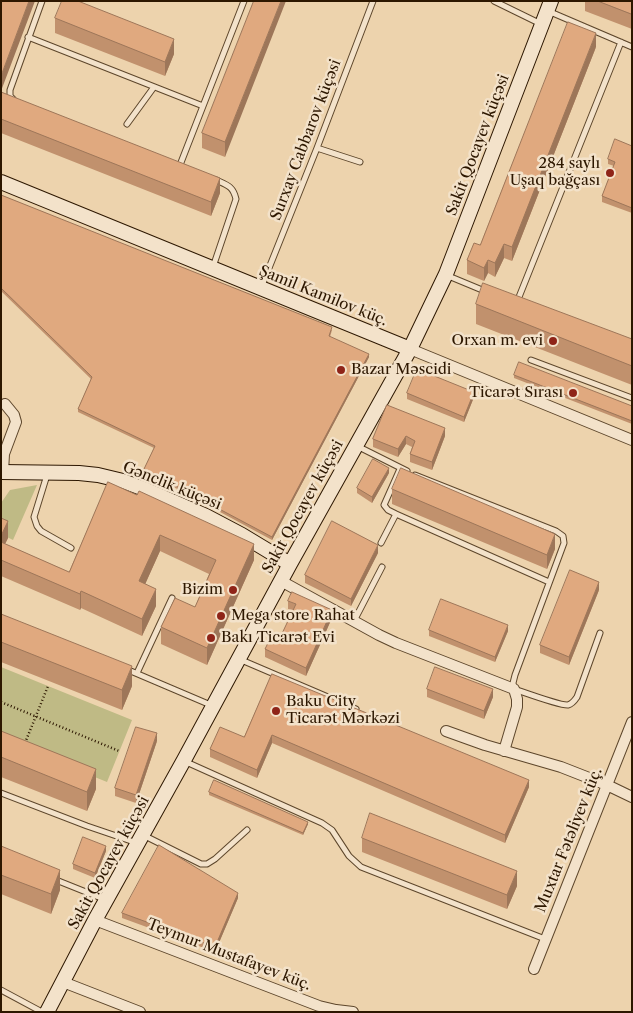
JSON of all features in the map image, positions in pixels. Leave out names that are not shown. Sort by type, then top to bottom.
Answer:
[{"type":"street","name":"Sakit Qocayev küçəsi","points":[[47,1012],[95,920],[410,349],[446,274],[550,6]]},
{"type":"street","name":"Şamil Kamilov küç.","points":[[1,182],[632,440]]},
{"type":"street","points":[[2,472],[4,454],[16,422],[14,415],[5,404]]},
{"type":"street","name":"Gənclik küçəsi","points":[[2,472],[79,473],[98,475],[122,481],[206,516],[290,564]]},
{"type":"street","points":[[281,581],[396,643],[514,689],[517,707],[504,751]]},
{"type":"street","name":"Muxtar Fətəliyev küç.","points":[[534,969],[632,722]]},
{"type":"street","points":[[446,731],[504,751],[561,767],[632,797]]},
{"type":"street","name":"Teymur Mustafayev küç.","points":[[95,920],[319,1006],[353,1012]]},
{"type":"street","points":[[63,982],[140,1012]]},
{"type":"lane","points":[[15,100],[10,96],[10,90],[42,1]]},
{"type":"lane","points":[[180,165],[244,1]]},
{"type":"lane","name":"Surxay Cabbarov küçəsi","points":[[261,288],[373,1]]},
{"type":"lane","points":[[494,1],[542,25]]},
{"type":"lane","points":[[550,6],[632,47]]},
{"type":"lane","points":[[28,37],[203,106]]},
{"type":"lane","points":[[516,305],[621,42]]},
{"type":"lane","points":[[127,124],[154,87]]},
{"type":"lane","points":[[317,148],[360,162]]},
{"type":"lane","points":[[170,161],[188,168]]},
{"type":"lane","points":[[212,179],[228,186],[234,192],[236,200],[213,268]]},
{"type":"lane","points":[[446,274],[490,293]]},
{"type":"lane","points":[[508,301],[525,308]]},
{"type":"lane","points":[[531,360],[632,398]]},
{"type":"lane","points":[[356,446],[400,469],[556,531],[563,536],[564,543],[515,674],[514,689],[568,705],[573,702],[577,697],[600,633]]},
{"type":"lane","points":[[400,469],[384,505],[388,510],[549,582]]},
{"type":"lane","points":[[48,472],[34,517],[41,531],[71,548]]},
{"type":"lane","points":[[381,543],[396,514]]},
{"type":"lane","points":[[354,621],[382,567]]},
{"type":"lane","points":[[137,673],[172,598]]},
{"type":"lane","points":[[239,658],[361,711]]},
{"type":"lane","points":[[119,665],[213,706]]},
{"type":"lane","points":[[184,760],[322,823],[332,830],[349,856],[361,867],[545,939]]},
{"type":"lane","points":[[1,793],[87,826],[140,839],[201,864],[207,864],[215,859],[247,830]]},
{"type":"lane","points":[[54,879],[106,900]]},
{"type":"lane","points":[[1,990],[42,1012]]},
{"type":"path","points":[[23,748],[48,686]]},
{"type":"path","points":[[1,702],[119,750]]},
{"type":"shaded area","points":[[37,485],[13,540],[1,534],[1,503],[10,490]]},
{"type":"shaded area","points":[[1,667],[132,720],[107,782],[1,739]]},
{"type":"building","points":[[2,1],[29,1],[1,76],[1,4]]},
{"type":"building","points":[[62,1],[78,1],[174,39],[165,62],[55,18]]},
{"type":"building","points":[[254,1],[281,1],[225,142],[202,133]]},
{"type":"building","points":[[598,1],[632,1],[632,14]]},
{"type":"building","points":[[568,22],[596,33],[512,247],[504,244],[495,263],[488,260],[484,268],[467,260],[474,243],[480,245]]},
{"type":"building","points":[[1,92],[220,178],[211,202],[1,119]]},
{"type":"building","points":[[615,139],[632,146],[632,208],[602,196],[615,162],[608,159]]},
{"type":"building","points":[[1,195],[332,327],[329,336],[369,354],[272,537],[144,469],[155,446],[78,409],[92,377],[1,288]]},
{"type":"building","points":[[483,283],[632,339],[632,366],[476,304]]},
{"type":"building","name":"Ticarət Sırası","points":[[519,362],[632,406],[632,421],[514,375]]},
{"type":"building","points":[[417,369],[474,392],[464,417],[407,393]]},
{"type":"building","points":[[387,405],[445,428],[432,462],[410,454],[415,441],[406,436],[398,449],[373,439]]},
{"type":"building","points":[[373,459],[389,468],[372,497],[357,488]]},
{"type":"building","points":[[401,468],[555,534],[547,555],[392,489]]},
{"type":"building","points":[[108,482],[137,495],[139,491],[254,544],[207,648],[161,627],[175,598],[195,607],[216,560],[160,535],[139,581],[156,589],[142,619],[81,591],[80,594],[1,560],[1,542],[69,572]]},
{"type":"building","points":[[1,518],[8,521],[1,536]]},
{"type":"building","points":[[332,521],[378,545],[351,599],[305,575]]},
{"type":"building","points":[[570,570],[599,582],[569,657],[540,645]]},
{"type":"building","points":[[292,592],[332,610],[306,668],[265,649],[270,639],[278,642],[296,604],[288,601]]},
{"type":"building","points":[[441,599],[508,625],[495,657],[429,630]]},
{"type":"building","points":[[1,614],[132,666],[122,690],[1,642]]},
{"type":"building","points":[[435,667],[493,689],[484,711],[427,689]]},
{"type":"building","points":[[272,674],[529,780],[505,835],[272,735],[257,770],[210,749],[220,727],[244,737]]},
{"type":"building","points":[[136,727],[157,733],[136,795],[115,788]]},
{"type":"building","points":[[1,731],[96,769],[87,792],[1,757]]},
{"type":"building","points":[[214,780],[308,822],[303,833],[209,792]]},
{"type":"building","points":[[370,813],[517,871],[507,895],[362,838]]},
{"type":"building","points":[[83,837],[106,846],[95,873],[73,864]]},
{"type":"building","points":[[159,845],[238,893],[215,947],[122,913]]},
{"type":"building","points":[[1,846],[60,870],[51,894],[1,875]]},
{"type":"place","name":"284 saylı Uşaq bağçası","points":[[610,173]]},
{"type":"place","name":"Orxan m. evi","points":[[553,341]]},
{"type":"place","name":"Bazar Məscidi","points":[[341,370]]},
{"type":"place","name":"Ticarət Sırası","points":[[573,393]]},
{"type":"place","name":"Bizim","points":[[233,590]]},
{"type":"place","name":"Mega store Rahat","points":[[221,616]]},
{"type":"place","name":"Bakı Ticarət Evi","points":[[211,638]]},
{"type":"place","name":"Baku City Ticarət Mərkəzi","points":[[276,711]]}]
